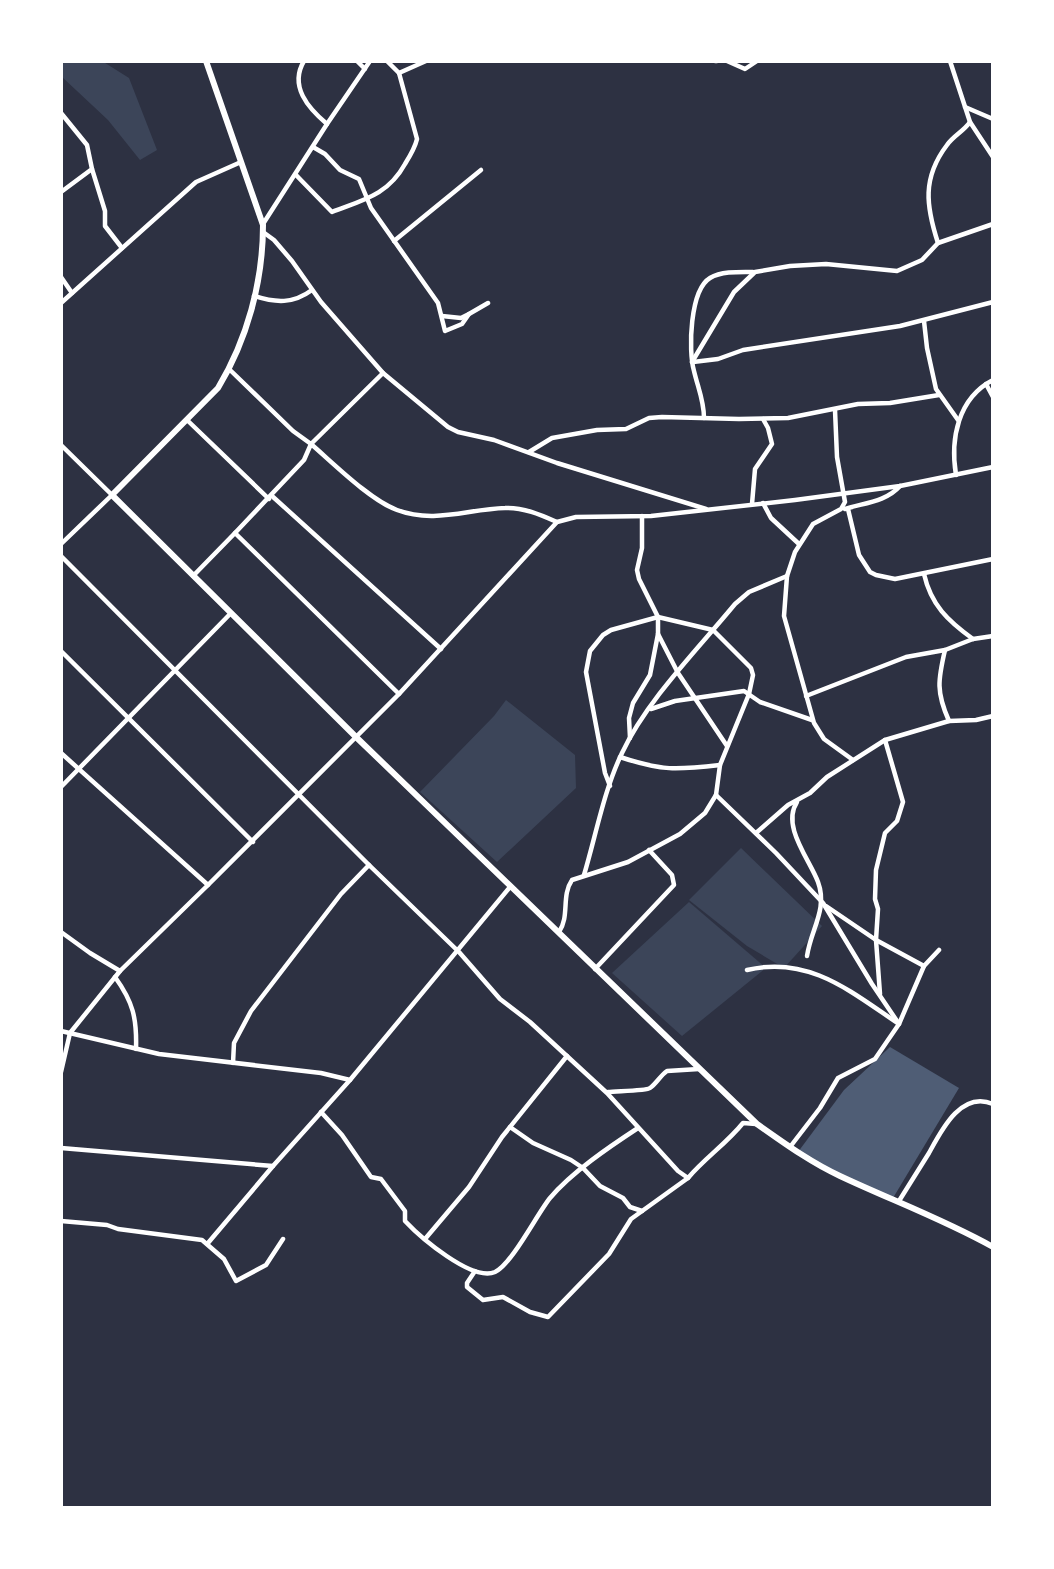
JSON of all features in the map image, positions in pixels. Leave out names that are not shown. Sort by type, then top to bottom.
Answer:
[{"type":"street","points":[[61,544],[213,394],[229,369],[245,333],[261,261],[263,229],[206,61]]},
{"type":"street","points":[[304,61],[299,70],[301,95],[312,112],[327,124]]},
{"type":"street","points":[[357,61],[365,69]]},
{"type":"street","points":[[263,229],[327,124],[370,61]]},
{"type":"street","points":[[296,175],[332,212],[389,187],[397,178],[415,147],[416,139],[400,73],[387,61]]},
{"type":"street","points":[[400,73],[426,61]]},
{"type":"street","points":[[727,61],[744,69],[757,61]]},
{"type":"street","points":[[950,61],[970,122],[993,157]]},
{"type":"street","points":[[965,107],[993,119]]},
{"type":"street","points":[[61,113],[87,145],[105,211],[105,226],[122,248]]},
{"type":"street","points":[[938,243],[928,207],[931,176],[948,143],[970,122]]},
{"type":"street","points":[[313,147],[325,154],[341,170],[359,179],[366,199],[438,303],[445,331],[462,324],[469,314]]},
{"type":"street","points":[[61,303],[196,182],[241,162]]},
{"type":"street","points":[[61,192],[92,169]]},
{"type":"street","points":[[394,240],[481,170]]},
{"type":"street","points":[[704,418],[704,402],[692,362],[692,325],[695,304],[703,283],[717,274],[755,272],[790,266],[827,264],[897,271],[914,265],[938,243],[993,224]]},
{"type":"street","points":[[263,229],[383,373],[458,432],[494,440],[710,511]]},
{"type":"street","points":[[692,362],[734,292],[755,272]]},
{"type":"street","points":[[61,277],[72,293]]},
{"type":"street","points":[[253,296],[271,302],[287,302],[312,290]]},
{"type":"street","points":[[692,362],[718,359],[743,350],[924,321],[993,302]]},
{"type":"street","points":[[442,316],[461,318],[488,303]]},
{"type":"street","points":[[924,321],[931,372],[939,395],[958,421]]},
{"type":"street","points":[[229,369],[293,431],[374,497],[397,510],[436,517],[506,508],[524,510],[557,522]]},
{"type":"street","points":[[193,576],[304,460],[310,444],[383,373]]},
{"type":"street","points":[[956,475],[953,457],[958,421],[964,407],[993,380]]},
{"type":"street","points":[[986,384],[993,397]]},
{"type":"street","points":[[528,453],[552,438],[597,430],[626,429],[649,418],[662,416],[788,418],[858,404],[890,403],[939,395]]},
{"type":"street","points":[[835,410],[837,457],[845,494],[841,509]]},
{"type":"street","points":[[752,504],[755,469],[772,444],[762,418]]},
{"type":"street","points":[[187,420],[270,498],[441,649]]},
{"type":"street","points":[[61,445],[356,737],[757,1124],[840,1176],[899,1200],[993,1247]]},
{"type":"street","points":[[61,1072],[70,1033],[114,977],[254,842],[399,694],[557,522],[576,517],[710,511],[845,494],[993,467]]},
{"type":"street","points":[[853,760],[824,739],[813,720],[784,624],[787,576],[799,544],[813,524],[841,509],[865,506],[892,494],[900,486]]},
{"type":"street","points":[[845,502],[849,508],[859,555],[870,572],[895,579],[993,559]]},
{"type":"street","points":[[763,503],[771,518],[799,544]]},
{"type":"street","points":[[630,738],[629,718],[633,703],[650,675],[659,617],[637,570],[642,548],[642,516]]},
{"type":"street","points":[[235,533],[399,694]]},
{"type":"street","points":[[61,556],[459,952],[500,999],[530,1022],[607,1093],[660,1153],[688,1178]]},
{"type":"street","points":[[924,575],[928,592],[937,608],[951,623],[973,639]]},
{"type":"street","points":[[584,875],[610,786],[630,738],[678,673],[743,596],[787,576]]},
{"type":"street","points":[[61,787],[231,614]]},
{"type":"street","points":[[558,933],[563,925],[566,893],[569,884],[576,877],[628,862],[694,824],[705,813],[716,794],[720,765],[749,694],[753,672],[713,630],[659,617],[611,630],[596,642],[586,662],[586,672],[610,786]]},
{"type":"street","points":[[658,634],[678,673],[727,746]]},
{"type":"street","points":[[806,696],[906,657],[946,650],[973,639],[993,636]]},
{"type":"street","points":[[946,650],[938,686],[940,700],[949,720]]},
{"type":"street","points":[[61,651],[254,842]]},
{"type":"street","points":[[650,710],[660,704],[744,691],[760,702],[813,720]]},
{"type":"street","points":[[756,833],[788,805],[810,793],[827,776],[885,740],[949,720],[976,720],[993,716]]},
{"type":"street","points":[[880,995],[876,940],[879,921],[875,899],[877,863],[885,833],[897,821],[903,802],[885,740]]},
{"type":"street","points":[[61,753],[208,885]]},
{"type":"street","points":[[620,757],[652,767],[678,770],[720,765]]},
{"type":"street","points":[[716,794],[823,903],[876,940],[924,966]]},
{"type":"street","points":[[797,801],[793,812],[795,835],[818,881],[823,903],[899,1024]]},
{"type":"street","points":[[595,969],[674,885],[672,876],[649,850]]},
{"type":"street","points":[[233,1063],[234,1043],[251,1011],[341,894],[369,865]]},
{"type":"street","points":[[208,1243],[459,952],[510,887]]},
{"type":"street","points":[[807,956],[809,942],[823,903]]},
{"type":"street","points":[[61,932],[121,971]]},
{"type":"street","points":[[790,1147],[820,1108],[838,1078],[875,1059],[899,1024],[924,966],[939,950]]},
{"type":"street","points":[[747,970],[804,969],[845,988],[899,1024]]},
{"type":"street","points":[[114,977],[131,1001],[137,1030],[136,1049]]},
{"type":"street","points":[[61,1031],[159,1054],[321,1073],[350,1080]]},
{"type":"street","points":[[425,1239],[469,1187],[510,1127],[566,1056]]},
{"type":"street","points":[[607,1093],[631,1089],[643,1091],[650,1088],[667,1071],[699,1069]]},
{"type":"street","points":[[899,1200],[946,1121],[972,1103],[986,1101],[993,1104]]},
{"type":"street","points":[[321,1112],[342,1135],[371,1177],[381,1179],[405,1211],[405,1221],[425,1239],[475,1271],[493,1273],[499,1270],[527,1234],[548,1200],[564,1183],[638,1128]]},
{"type":"street","points":[[475,1271],[467,1287],[483,1300],[503,1297],[530,1312],[548,1317],[609,1254],[631,1219],[688,1178],[714,1151],[736,1135],[743,1123],[757,1124]]},
{"type":"street","points":[[510,1127],[533,1143],[560,1153],[583,1168],[600,1186],[623,1198],[630,1207],[642,1211]]},
{"type":"street","points":[[61,1148],[272,1166]]},
{"type":"street","points":[[61,1221],[107,1225],[118,1229],[202,1240],[225,1259],[236,1281],[266,1265],[284,1239]]},
{"type":"shaded area","points":[[61,61],[102,61],[129,78],[157,150],[140,160],[108,120],[61,76]]},
{"type":"shaded area","points":[[506,700],[575,755],[576,788],[497,862],[420,792],[494,716]]},
{"type":"shaded area","points":[[741,848],[822,926],[784,968],[747,946],[689,900]]},
{"type":"shaded area","points":[[689,902],[766,968],[682,1036],[612,973]]},
{"type":"shaded area","points":[[890,1047],[959,1088],[893,1198],[840,1176],[798,1152],[844,1090]]}]
